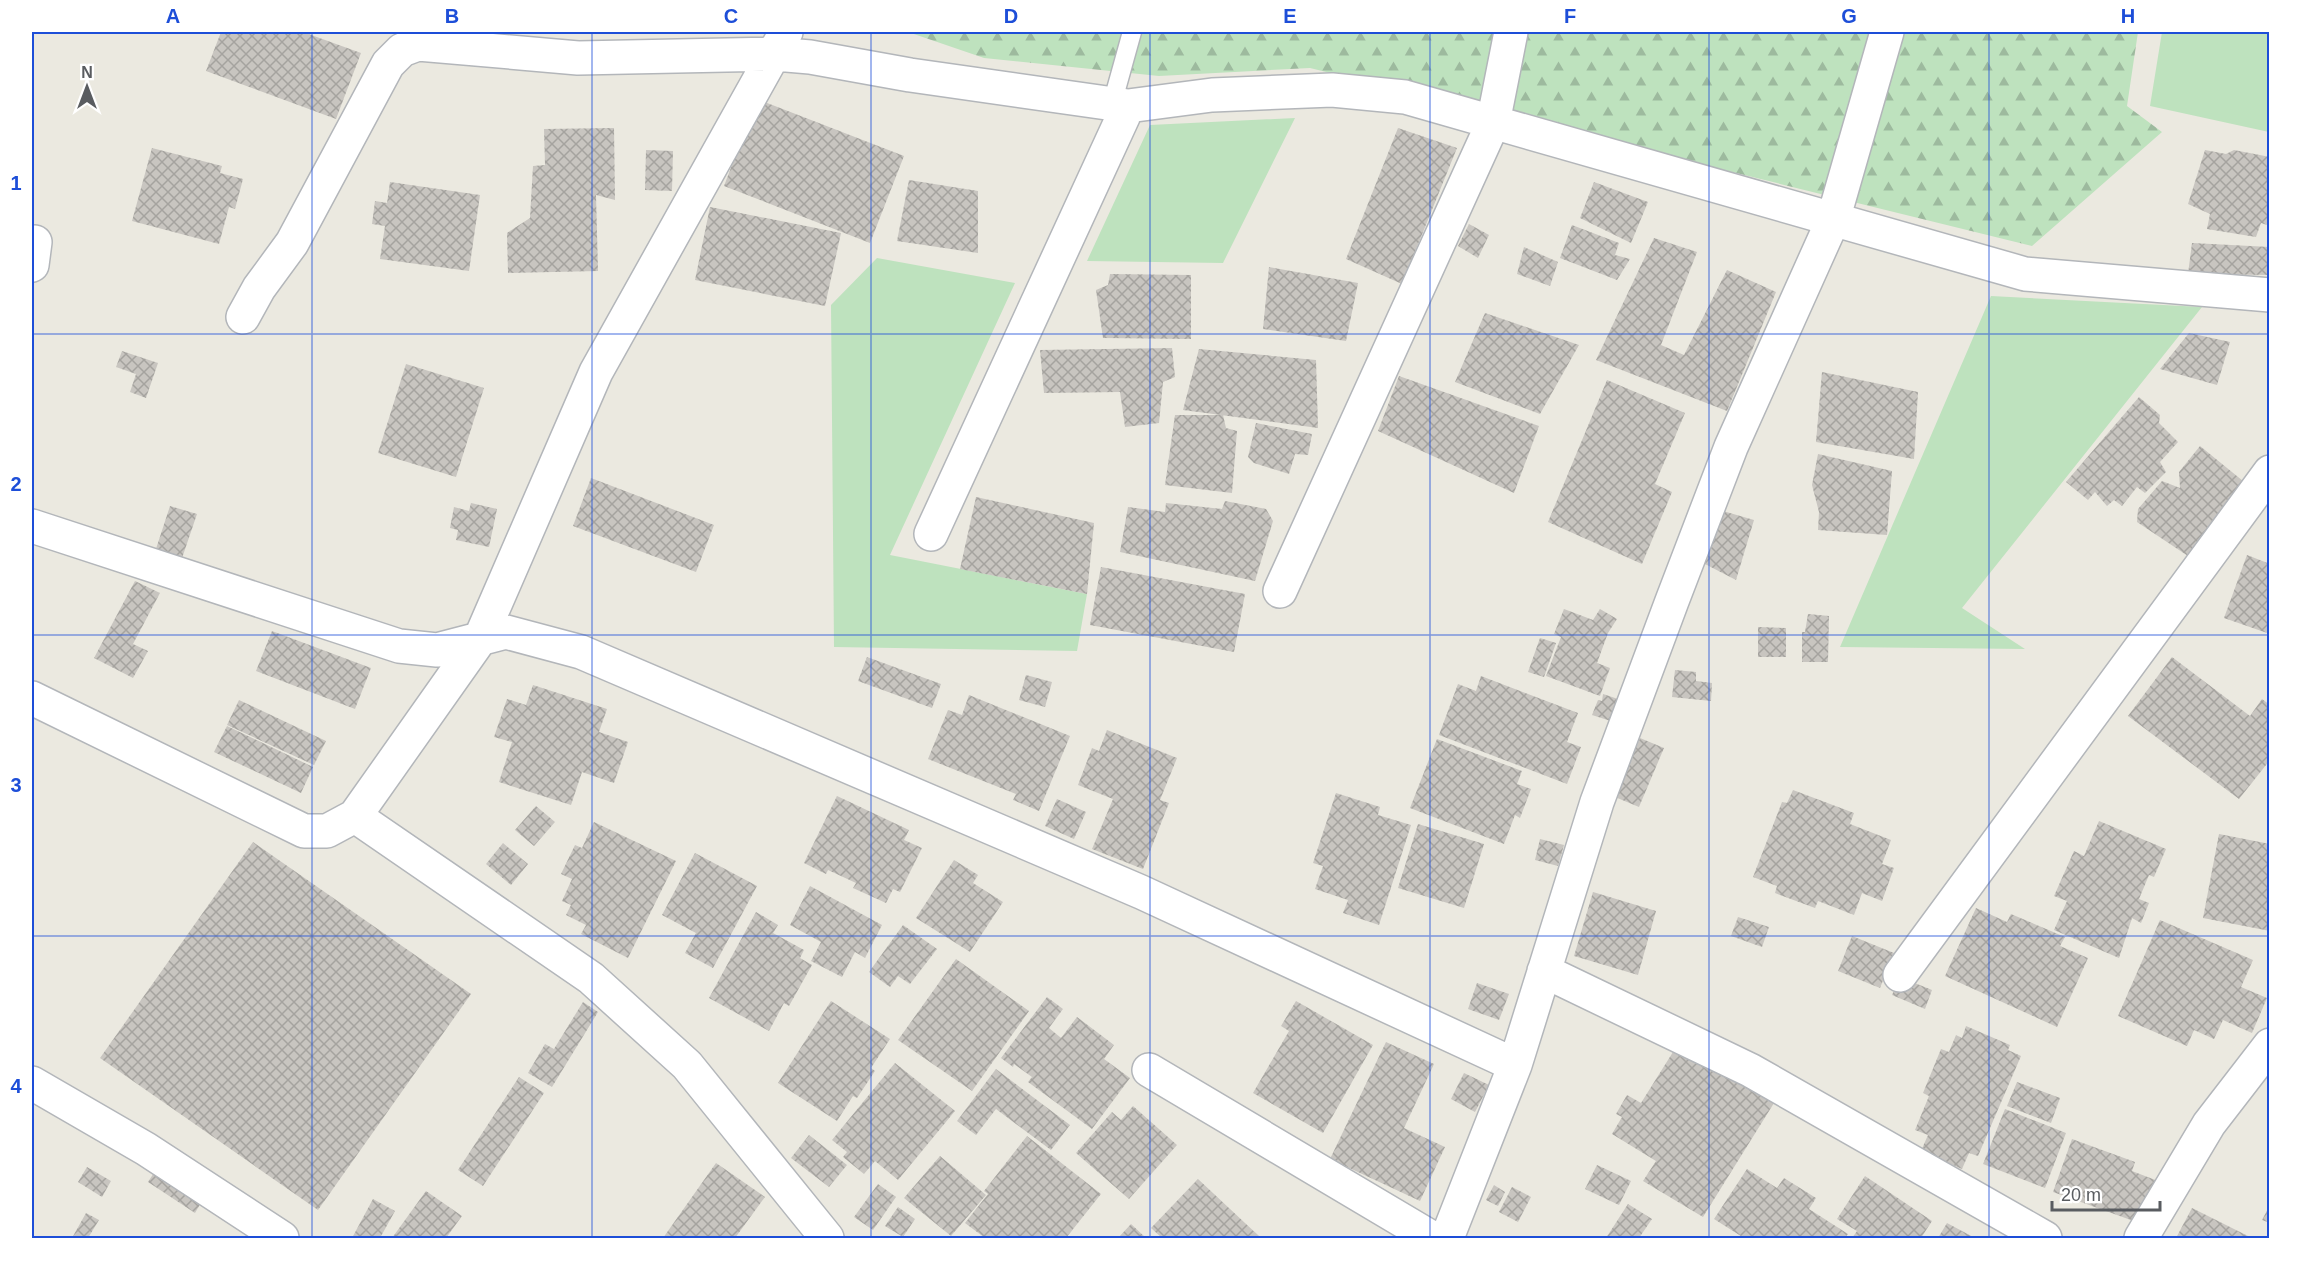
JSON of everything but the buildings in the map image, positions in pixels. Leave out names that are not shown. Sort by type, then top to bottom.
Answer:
[{"type":"street","points":[[1280,591],[1493,123],[1511,32]]},
{"type":"street","points":[[1447,1239],[1515,1065],[1597,802],[1731,447],[1833,220],[1887,32]]},
{"type":"street","points":[[32,698],[303,831],[327,831],[355,816],[480,639],[596,372],[781,43]]},
{"type":"street","points":[[243,317],[259,288],[292,243],[388,64],[402,50],[418,44],[578,58],[781,43],[910,75],[1120,105],[1212,94],[1332,90],[1405,98],[2025,274],[2270,295]]},
{"type":"street","points":[[931,534],[1120,105]]},
{"type":"street","points":[[1900,975],[2270,472]]},
{"type":"street","points":[[32,526],[399,646],[437,650],[506,632],[581,652],[1141,892],[1515,1065]]},
{"type":"street","points":[[355,816],[591,978],[687,1065],[827,1239]]},
{"type":"street","points":[[1544,971],[1750,1070],[2045,1239]]},
{"type":"street","points":[[2141,1239],[2209,1124],[2270,1045]]},
{"type":"street","points":[[1149,1070],[1432,1239]]},
{"type":"street","points":[[32,1083],[146,1149],[282,1239]]},
{"type":"lane","points":[[1120,105],[1132,32]]},
{"type":"green space","points":[[908,32],[2138,32],[2127,106],[2162,132],[2032,246],[1310,68],[1159,76],[984,58]]},
{"type":"green space","points":[[2162,32],[2269,32],[2269,132],[2150,106]]},
{"type":"green space","points":[[1295,118],[1223,263],[1087,261],[1150,125]]},
{"type":"green space","points":[[877,258],[1015,283],[890,555],[1087,594],[1077,651],[834,647],[831,305]]},
{"type":"green space","points":[[1991,296],[2202,307],[1962,608],[2025,649],[1840,647]]}]
